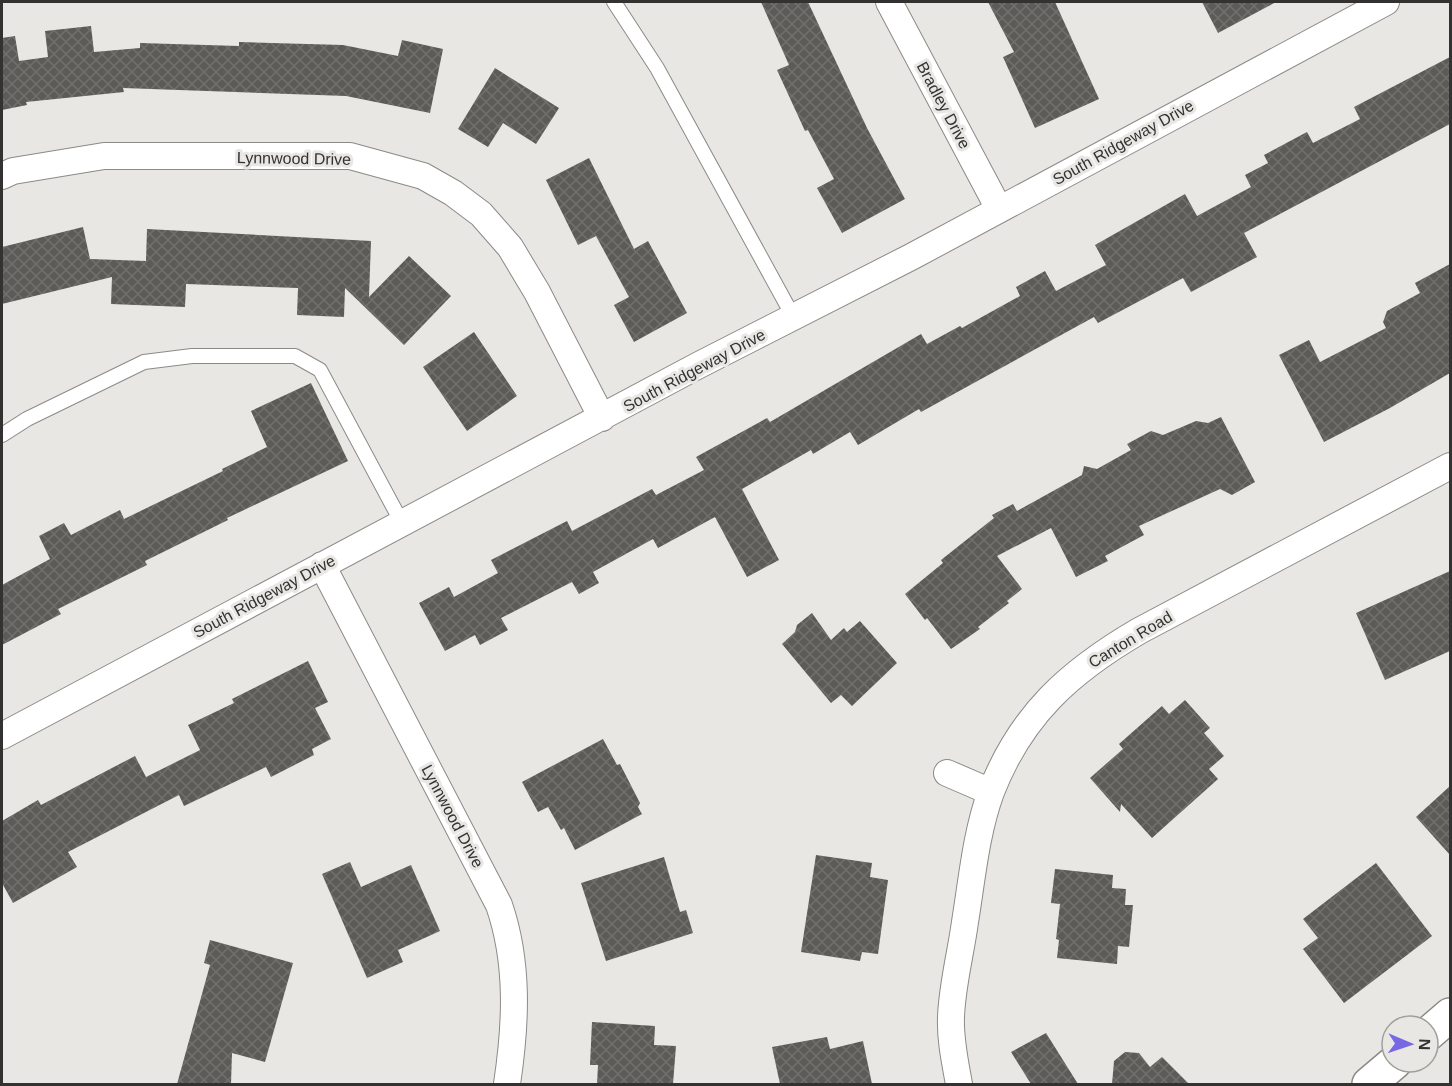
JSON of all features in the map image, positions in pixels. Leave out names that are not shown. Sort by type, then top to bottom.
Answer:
[{"type":"street","name":"Bradley Drive","points":[[889,2],[999,209]]},
{"type":"street","name":"South Ridgeway Drive","points":[[2,736],[1386,2]]},
{"type":"street","name":"Lynnwood Drive","points":[[2,176],[13,171],[104,156],[350,156],[423,176],[453,193],[481,214],[510,247],[537,291],[602,418]]},
{"type":"street","name":"Canton Road","points":[[959,1084],[953,1053],[951,1017],[976,854],[991,792],[1035,713],[1069,678],[1102,652],[1450,466]]},
{"type":"street","name":"Lynnwood Drive","points":[[322,565],[499,905],[512,952],[515,1008],[507,1084]]},
{"type":"street","points":[[947,773],[991,792]]},
{"type":"street","points":[[1369,1084],[1381,1074]]},
{"type":"lane","points":[[614,2],[657,68],[794,318]]},
{"type":"lane","points":[[2,435],[27,419],[144,362],[192,356],[295,357],[320,370],[402,523]]},
{"type":"building","points":[[761,2],[808,2],[867,128],[905,199],[842,233],[817,188],[834,179],[808,130],[805,131],[777,70],[789,65]]},
{"type":"building","points":[[988,2],[1055,2],[1099,99],[1035,128],[1003,57],[1014,52]]},
{"type":"building","points":[[1202,2],[1276,2],[1218,33]]},
{"type":"building","points":[[91,26],[94,52],[140,48],[140,43],[239,46],[239,42],[343,45],[398,56],[402,40],[443,49],[430,113],[346,96],[123,88],[124,92],[26,102],[27,105],[2,110],[2,38],[15,36],[19,61],[48,57],[45,31]]},
{"type":"building","points":[[1450,57],[1450,124],[1244,233],[1257,257],[1191,292],[1183,278],[1098,323],[1094,317],[921,412],[919,409],[858,445],[850,432],[813,454],[811,450],[742,489],[779,560],[747,577],[715,517],[658,548],[653,539],[593,572],[599,583],[579,594],[572,582],[501,618],[508,630],[480,645],[475,635],[445,651],[419,603],[449,587],[454,597],[498,573],[491,560],[567,521],[572,531],[652,489],[656,495],[704,470],[696,457],[767,418],[770,422],[921,334],[927,344],[960,326],[962,328],[1020,296],[1016,287],[1045,271],[1056,291],[1106,265],[1095,245],[1185,194],[1197,216],[1251,187],[1245,175],[1268,163],[1264,155],[1307,132],[1313,143],[1360,119],[1354,107]]},
{"type":"building","points":[[495,68],[559,108],[536,144],[503,123],[488,147],[458,129]]},
{"type":"building","points":[[589,158],[634,249],[648,241],[687,313],[634,342],[614,305],[629,297],[596,236],[578,245],[546,180]]},
{"type":"building","points":[[83,227],[90,259],[146,261],[147,229],[371,241],[369,297],[409,256],[451,296],[404,345],[345,288],[344,317],[297,315],[298,288],[186,284],[185,307],[111,304],[112,277],[2,304],[2,247]]},
{"type":"building","points":[[1450,264],[1450,373],[1390,408],[1324,442],[1279,355],[1309,340],[1320,362],[1386,328],[1383,322],[1387,311],[1420,293],[1415,283]]},
{"type":"building","points":[[474,332],[517,396],[467,431],[423,367]]},
{"type":"building","points":[[311,383],[348,461],[227,518],[228,520],[145,561],[147,565],[58,609],[61,614],[2,645],[2,585],[50,559],[39,536],[64,523],[71,535],[120,510],[124,519],[267,447],[251,411]]},
{"type":"building","points":[[1221,417],[1255,482],[1232,495],[1220,489],[1139,526],[1144,535],[1105,556],[1108,561],[1076,577],[1051,528],[997,556],[1022,589],[1007,601],[1009,603],[978,627],[980,629],[951,649],[905,594],[943,563],[941,560],[994,518],[992,515],[1013,504],[1017,511],[1082,475],[1084,466],[1097,469],[1131,450],[1127,444],[1151,431],[1163,435],[1196,421],[1208,423]]},
{"type":"building","points":[[1450,571],[1450,651],[1385,680],[1356,613]]},
{"type":"building","points":[[812,613],[831,640],[844,628],[847,632],[860,621],[897,663],[852,706],[841,695],[831,703],[782,644],[795,632],[797,625]]},
{"type":"building","points":[[308,661],[328,702],[315,708],[331,739],[312,749],[314,755],[271,777],[266,767],[184,806],[179,795],[68,852],[77,867],[13,903],[2,883],[2,821],[38,800],[41,805],[135,756],[146,777],[200,750],[188,725],[234,703],[232,699]]},
{"type":"building","points":[[1185,700],[1210,728],[1204,733],[1224,756],[1209,769],[1218,779],[1152,838],[1121,804],[1120,812],[1090,778],[1123,749],[1119,744],[1162,706],[1169,714]]},
{"type":"building","points":[[603,739],[617,765],[620,764],[640,803],[638,807],[642,814],[575,850],[564,828],[561,830],[548,807],[538,812],[522,782]]},
{"type":"building","points":[[1450,786],[1450,855],[1416,817]]},
{"type":"building","points":[[816,855],[872,863],[870,877],[888,880],[878,954],[862,952],[860,961],[801,952]]},
{"type":"building","points":[[664,857],[680,912],[686,910],[693,933],[606,961],[581,883]]},
{"type":"building","points":[[350,862],[361,887],[411,865],[440,931],[398,950],[403,962],[367,978],[322,874]]},
{"type":"building","points":[[1376,863],[1432,936],[1344,1003],[1303,949],[1318,938],[1303,919]]},
{"type":"building","points":[[1055,869],[1113,875],[1112,888],[1126,889],[1125,905],[1133,905],[1129,947],[1118,946],[1117,964],[1057,958],[1059,940],[1056,939],[1060,904],[1051,903]]},
{"type":"building","points":[[210,940],[293,963],[265,1062],[232,1053],[231,1084],[177,1084],[210,965],[204,963]]},
{"type":"building","points":[[592,1022],[655,1026],[654,1045],[676,1046],[673,1084],[597,1084],[598,1065],[590,1065]]},
{"type":"building","points":[[1046,1033],[1078,1084],[1031,1084],[1011,1052]]},
{"type":"building","points":[[827,1037],[830,1049],[863,1041],[872,1084],[780,1084],[772,1047]]},
{"type":"building","points":[[1125,1052],[1139,1053],[1150,1067],[1162,1057],[1189,1084],[1112,1084],[1114,1061]]}]
